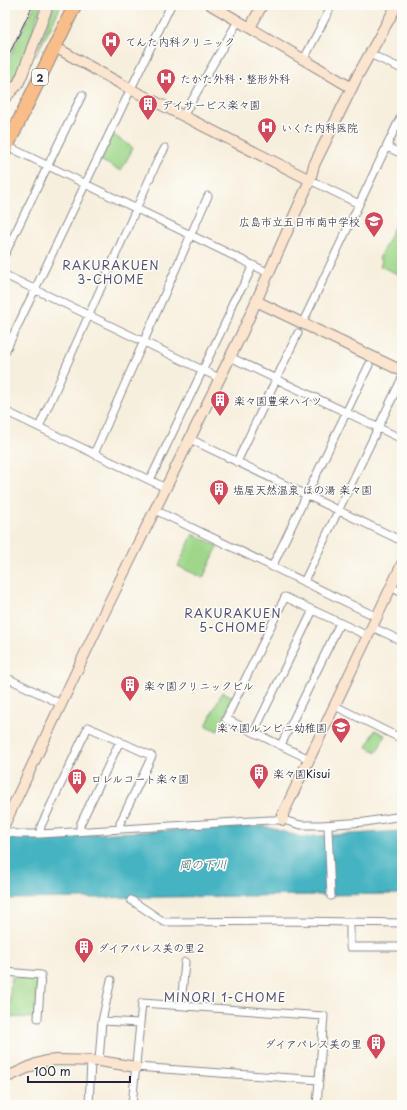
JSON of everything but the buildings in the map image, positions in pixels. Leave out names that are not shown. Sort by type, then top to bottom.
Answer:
[{"type":"highway","name":"2","points":[[6,148],[75,5]]},
{"type":"street","points":[[5,98],[18,84],[48,5]]},
{"type":"street","points":[[5,352],[171,5]]},
{"type":"street","points":[[211,5],[352,88]]},
{"type":"street","points":[[250,28],[262,5]]},
{"type":"street","points":[[304,59],[332,5]]},
{"type":"street","points":[[5,823],[61,704],[230,358],[310,180],[314,165],[352,88],[397,5]]},
{"type":"street","points":[[183,116],[238,21]]},
{"type":"street","points":[[55,47],[130,89],[359,204]]},
{"type":"street","points":[[370,54],[402,69]]},
{"type":"street","points":[[5,254],[82,95]]},
{"type":"street","points":[[237,462],[402,114]]},
{"type":"street","points":[[387,147],[402,154]]},
{"type":"street","points":[[6,148],[48,165],[269,273]]},
{"type":"street","points":[[39,427],[157,162],[165,148]]},
{"type":"street","points":[[94,454],[208,196]]},
{"type":"street","points":[[150,480],[228,315],[235,295],[243,285],[253,265]]},
{"type":"street","points":[[5,275],[219,378]]},
{"type":"street","points":[[256,301],[300,328],[401,376],[339,511],[304,582]]},
{"type":"street","points":[[230,358],[402,439]]},
{"type":"street","points":[[272,567],[369,365]]},
{"type":"street","points":[[5,411],[166,488]]},
{"type":"street","points":[[190,439],[402,541]]},
{"type":"street","points":[[155,510],[377,617]]},
{"type":"street","points":[[283,820],[283,814],[402,564]]},
{"type":"street","points":[[391,588],[402,593]]},
{"type":"street","points":[[309,759],[226,719],[285,597],[340,623],[402,641]]},
{"type":"street","points":[[254,732],[312,610]]},
{"type":"street","points":[[281,745],[340,623]]},
{"type":"street","points":[[5,677],[61,704]]},
{"type":"street","points":[[334,706],[402,739]]},
{"type":"street","points":[[40,834],[41,826],[88,727],[152,756],[120,823],[120,828]]},
{"type":"street","points":[[80,831],[80,826],[120,741]]},
{"type":"street","points":[[5,831],[17,834],[40,834],[120,828],[283,820],[301,825],[321,825],[365,822],[402,816]]},
{"type":"street","points":[[328,828],[331,896]]},
{"type":"street","points":[[131,900],[164,922],[299,921],[402,923]]},
{"type":"street","points":[[350,922],[350,947],[402,947]]},
{"type":"street","points":[[181,1005],[185,962]]},
{"type":"street","points":[[5,972],[41,976],[38,1018]]},
{"type":"street","points":[[89,1105],[102,1021],[112,980]]},
{"type":"street","points":[[132,1105],[142,1003],[324,1016],[317,1105]]},
{"type":"street","points":[[102,1021],[140,1023]]},
{"type":"street","points":[[5,1078],[36,1064],[58,1060],[95,1061],[136,1067],[319,1080]]},
{"type":"green space","points":[[35,5],[41,5],[19,70],[9,87],[5,85],[5,67]]},
{"type":"green space","points":[[54,5],[61,5],[35,57]]},
{"type":"green space","points":[[112,134],[133,148],[121,171],[100,160]]},
{"type":"green space","points":[[402,210],[402,276],[380,266],[382,262],[379,259]]},
{"type":"green space","points":[[193,534],[218,546],[203,578],[178,566]]},
{"type":"green space","points":[[222,692],[234,697],[218,731],[206,726]]},
{"type":"green space","points":[[375,730],[385,735],[377,752],[367,747]]},
{"type":"green space","points":[[11,977],[37,979],[35,1018],[9,1017]]},
{"type":"water","name":"岡の下川","points":[[264,826],[301,837],[402,831],[402,894],[5,899],[5,838]]},
{"type":"tram line","points":[[5,63],[33,5]]},
{"type":"place","name":"てんた内科クリニック","points":[[111,58]]},
{"type":"place","name":"たかた外科・整形外科","points":[[166,95]]},
{"type":"place","name":"デイサービス楽々園","points":[[148,121]]},
{"type":"place","name":"いくた内科医院","points":[[267,144]]},
{"type":"place","name":"広島市立五日市南中学校","points":[[374,238]]},
{"type":"place","name":"楽々園豊栄ハイツ","points":[[220,417]]},
{"type":"place","name":"塩屋天然温泉 ほの湯 楽々園","points":[[219,506]]},
{"type":"place","name":"楽々園クリニックビル","points":[[130,702]]},
{"type":"place","name":"楽々園ルンビニ幼稚園","points":[[341,744]]},
{"type":"place","name":"楽々園Kisui","points":[[259,790]]},
{"type":"place","name":"ロレルコート楽々園","points":[[77,795]]},
{"type":"place","name":"ダイアパレス美の里２","points":[[84,964]]},
{"type":"place","name":"ダイアパレス美の里","points":[[376,1060]]},
{"type":"district","name":"RAKURAKUEN 3-CHOME","points":[[111,272]]},
{"type":"district","name":"RAKURAKUEN 5-CHOME","points":[[233,620]]},
{"type":"district","name":"MINORI 1-CHOME","points":[[225,997]]}]
